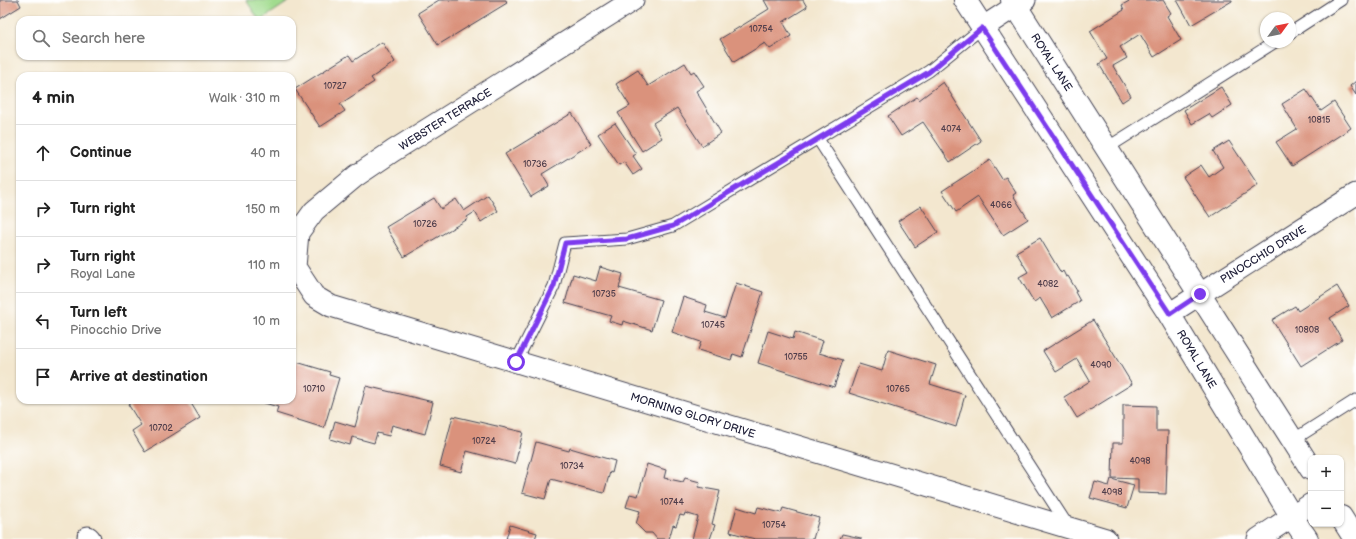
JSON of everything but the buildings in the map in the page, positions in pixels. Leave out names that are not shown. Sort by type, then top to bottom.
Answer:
[{"type":"main road","name":"ROYAL LANE","points":[[965,0],[1170,314],[1292,517],[1308,539]]},
{"type":"main road","name":"ROYAL LANE","points":[[1018,2],[1107,148],[1308,464]]},
{"type":"main road","points":[[1344,521],[1355,539]]},
{"type":"street","name":"WEBSTER TERRACE","points":[[296,256],[298,233],[314,211],[356,176],[393,151],[633,0]]},
{"type":"street","points":[[982,28],[1018,2]]},
{"type":"street","name":"PINOCCHIO DRIVE","points":[[1170,314],[1356,194]]},
{"type":"street","name":"MORNING GLORY DRIVE","points":[[296,269],[314,296],[331,306],[1106,539]]},
{"type":"street","points":[[1258,539],[1308,506]]},
{"type":"lane","points":[[1296,28],[1341,0]]},
{"type":"lane","points":[[516,362],[554,286],[565,243],[627,239],[673,226],[929,72],[982,28]]},
{"type":"lane","points":[[1107,148],[1265,48]]},
{"type":"lane","points":[[818,139],[1070,528]]},
{"type":"lane","points":[[1293,440],[1356,400]]},
{"type":"green space","points":[[246,0],[291,0],[267,16],[256,16]]},
{"type":"route","points":[[516,362],[554,286],[565,243],[627,239],[673,226],[929,72],[982,28],[1170,314],[1200,294]]}]
